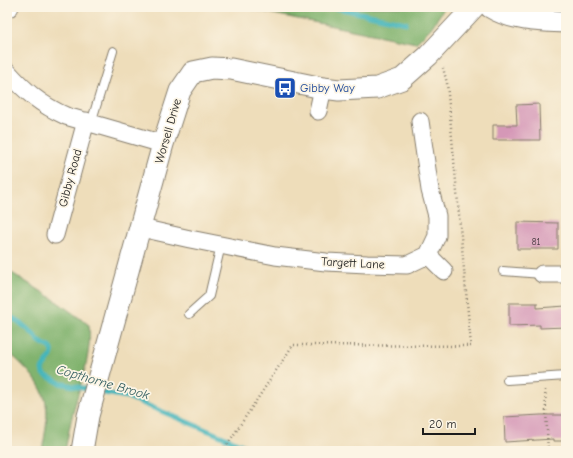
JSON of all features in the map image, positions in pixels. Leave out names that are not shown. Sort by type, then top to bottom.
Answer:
[{"type":"street","points":[[7,10],[10,7]]},
{"type":"street","name":"Worsell Drive","points":[[82,451],[88,416],[105,359],[163,144],[180,91],[193,72],[212,68],[231,69],[323,88],[339,90],[378,88],[402,79],[428,56],[474,7]]},
{"type":"street","points":[[490,7],[516,17],[542,21],[566,22]]},
{"type":"street","points":[[7,71],[33,97],[66,116],[163,144]]},
{"type":"street","points":[[318,111],[323,88]]},
{"type":"street","points":[[420,121],[430,190],[437,216],[437,236],[428,255],[444,271]]},
{"type":"street","name":"Gibby Road","points":[[55,235],[88,122]]},
{"type":"street","name":"Targett Lane","points":[[141,228],[275,256],[326,262],[407,265],[428,255]]},
{"type":"street","points":[[542,274],[566,274]]},
{"type":"lane","points":[[88,122],[113,51]]},
{"type":"lane","points":[[189,314],[209,296],[221,245]]},
{"type":"lane","points":[[503,271],[542,274]]},
{"type":"lane","points":[[507,380],[566,376]]},
{"type":"path","points":[[544,378],[548,451]]},
{"type":"path","points":[[224,450],[230,441]]},
{"type":"green space","points":[[239,7],[445,7],[431,28],[416,43]]},
{"type":"green space","points":[[516,7],[566,7],[566,13],[539,14]]},
{"type":"green space","points":[[7,270],[52,298],[89,325],[89,346],[83,378],[71,420],[65,451],[42,451],[47,416],[44,396],[38,383],[7,351]]},
{"type":"building","points":[[539,104],[540,140],[493,140],[493,125],[517,125],[516,105]]},
{"type":"building","points":[[517,222],[558,223],[558,249],[517,249]]},
{"type":"building","points":[[509,303],[537,303],[537,308],[566,306],[566,327],[540,328],[540,325],[509,326]]},
{"type":"building","points":[[566,415],[566,441],[553,441],[553,439],[505,442],[504,417]]},
{"type":"waterway","points":[[332,7],[406,23]]},
{"type":"waterway","name":"Copthorne Brook","points":[[7,315],[21,323],[39,341],[51,348],[52,354],[42,369],[43,374],[60,383],[91,390]]},
{"type":"waterway","name":"Copthorne Brook","points":[[99,392],[127,397],[257,451]]},
{"type":"place","name":"Gibby Way","points":[[285,88]]}]
